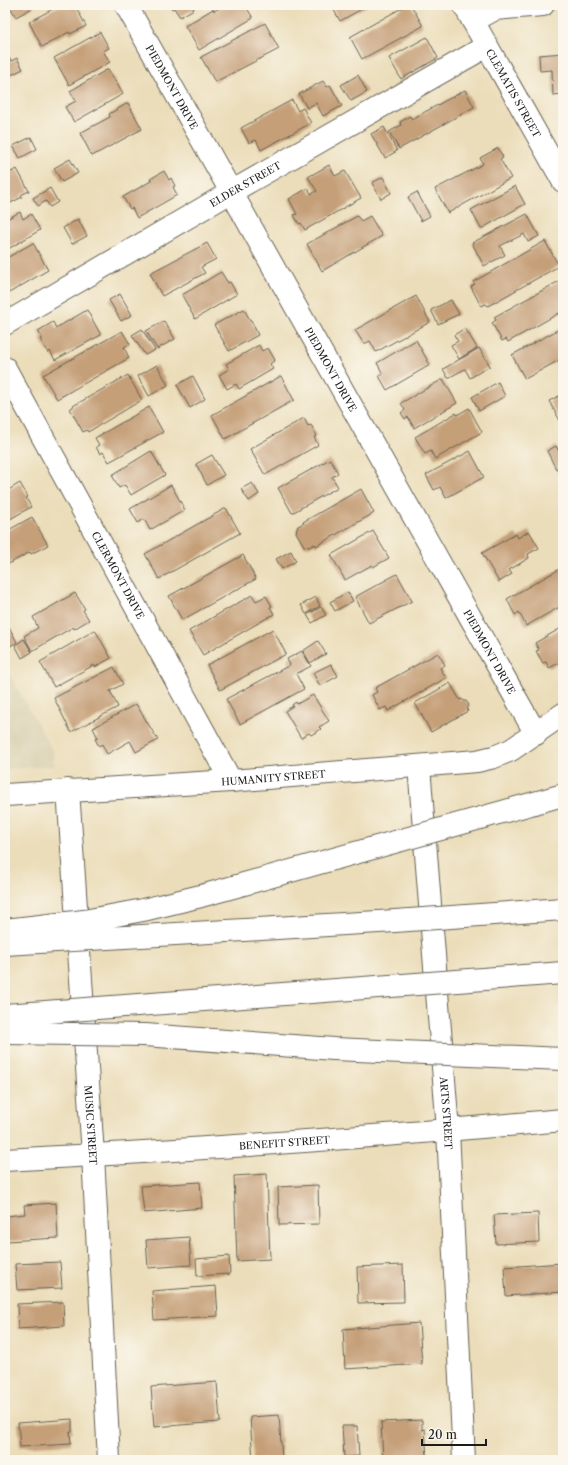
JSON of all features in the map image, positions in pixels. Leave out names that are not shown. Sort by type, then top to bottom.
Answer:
[{"type":"main road","name":"PIEDMONT DRIVE","points":[[126,5],[536,734]]},
{"type":"main road","points":[[468,13],[543,5]]},
{"type":"main road","name":"CLEMATIS STREET","points":[[468,13],[563,181]]},
{"type":"main road","name":"ELDER STREET","points":[[5,324],[231,192],[487,46]]},
{"type":"main road","name":"CLERMONT DRIVE","points":[[5,368],[232,781]]},
{"type":"main road","name":"HUMANITY STREET","points":[[5,795],[232,781],[456,763],[494,757],[511,750],[563,714]]},
{"type":"main road","name":"ARTS STREET","points":[[419,766],[448,1130],[464,1460]]},
{"type":"main road","name":"MUSIC STREET","points":[[68,790],[93,1155],[109,1460]]},
{"type":"main road","points":[[5,930],[84,921],[143,910],[200,896],[563,795]]},
{"type":"main road","points":[[5,944],[563,909]]},
{"type":"main road","points":[[5,1016],[563,973]]},
{"type":"main road","points":[[5,1033],[146,1036],[334,1049],[563,1059]]},
{"type":"main road","name":"BENEFIT STREET","points":[[5,1160],[448,1130],[563,1120]]},
{"type":"shaded area","points":[[5,667],[53,751],[54,766],[5,769]]},
{"type":"building","points":[[9,5],[32,5],[34,7],[16,17]]},
{"type":"building","points":[[60,5],[75,5],[86,26],[70,34],[69,32],[42,47],[29,22]]},
{"type":"building","points":[[170,5],[196,5],[193,7],[194,9],[180,17]]},
{"type":"building","points":[[225,5],[245,5],[253,18],[199,50],[185,26],[213,9],[214,11]]},
{"type":"building","points":[[331,5],[369,5],[340,21]]},
{"type":"building","points":[[407,5],[411,5],[423,26],[362,59],[350,37]]},
{"type":"building","points":[[265,23],[279,49],[215,82],[201,57]]},
{"type":"building","points":[[100,32],[109,48],[103,51],[110,62],[69,85],[54,58]]},
{"type":"building","points":[[427,37],[438,58],[401,79],[389,58]]},
{"type":"building","points":[[5,53],[11,61],[17,58],[23,69],[5,78]]},
{"type":"building","points":[[563,53],[563,94],[553,95],[552,70],[540,71],[539,55]]},
{"type":"building","points":[[108,69],[123,94],[74,122],[65,107],[76,101],[70,91]]},
{"type":"building","points":[[358,75],[367,92],[351,101],[341,85]]},
{"type":"building","points":[[323,81],[327,87],[330,85],[342,106],[323,116],[316,103],[307,108],[299,94]]},
{"type":"building","points":[[465,90],[474,107],[399,149],[389,132],[401,125],[400,122],[410,116],[412,119]]},
{"type":"building","points":[[292,100],[298,111],[303,108],[311,123],[261,150],[256,140],[249,143],[241,128]]},
{"type":"building","points":[[128,103],[142,129],[92,156],[80,133],[110,117],[109,114]]},
{"type":"building","points":[[384,127],[397,151],[385,158],[371,134]]},
{"type":"building","points":[[31,137],[37,149],[20,158],[13,146]]},
{"type":"building","points":[[498,148],[503,157],[500,159],[511,178],[448,213],[435,189],[483,164],[480,158]]},
{"type":"building","points":[[70,159],[78,173],[62,182],[54,168]]},
{"type":"building","points":[[329,165],[335,176],[345,171],[361,198],[305,230],[301,223],[299,224],[294,215],[297,214],[289,199],[308,188],[311,194],[317,191],[308,177]]},
{"type":"building","points":[[17,169],[29,191],[21,195],[22,197],[5,206],[5,175]]},
{"type":"building","points":[[164,171],[169,180],[171,178],[177,195],[137,218],[132,208],[130,209],[123,197],[151,181],[150,179]]},
{"type":"building","points":[[383,177],[391,193],[381,199],[372,183]]},
{"type":"building","points":[[515,186],[525,204],[481,229],[471,210]]},
{"type":"building","points":[[50,188],[58,202],[50,207],[46,201],[38,206],[33,198]]},
{"type":"building","points":[[417,192],[430,216],[421,221],[408,197]]},
{"type":"building","points":[[20,212],[23,219],[31,214],[40,230],[5,251],[5,220]]},
{"type":"building","points":[[527,214],[539,236],[528,242],[524,234],[500,246],[505,255],[484,266],[472,243]]},
{"type":"building","points":[[357,216],[361,221],[370,216],[382,236],[322,271],[307,244]]},
{"type":"building","points":[[78,219],[87,236],[72,244],[63,228]]},
{"type":"building","points":[[545,241],[559,266],[488,306],[486,304],[481,306],[471,287],[475,284],[473,282]]},
{"type":"building","points":[[33,243],[48,270],[9,293],[5,286],[5,259]]},
{"type":"building","points":[[207,243],[216,259],[201,267],[205,273],[162,296],[150,273]]},
{"type":"building","points":[[221,272],[228,283],[230,282],[237,294],[195,319],[182,295]]},
{"type":"building","points":[[563,279],[563,311],[508,342],[506,339],[502,341],[492,323],[496,320],[494,317]]},
{"type":"building","points":[[120,294],[132,315],[121,321],[109,300]]},
{"type":"building","points":[[416,296],[430,322],[376,352],[370,341],[364,344],[355,330]]},
{"type":"building","points":[[451,300],[459,314],[438,324],[431,310]]},
{"type":"building","points":[[244,309],[258,335],[229,351],[214,325]]},
{"type":"building","points":[[87,310],[101,335],[55,360],[50,351],[48,353],[40,339],[42,338],[38,331],[53,322],[56,328]]},
{"type":"building","points":[[164,321],[175,339],[157,349],[146,331]]},
{"type":"building","points":[[563,327],[563,358],[525,379],[512,355]]},
{"type":"building","points":[[465,328],[477,348],[459,359],[451,345],[458,341],[454,335]]},
{"type":"building","points":[[142,329],[155,350],[145,355],[132,335]]},
{"type":"building","points":[[122,331],[130,344],[124,347],[129,358],[57,399],[43,375]]},
{"type":"building","points":[[416,340],[430,365],[387,390],[379,376],[383,374],[377,363]]},
{"type":"building","points":[[259,345],[262,351],[268,348],[275,360],[270,364],[273,369],[239,389],[236,384],[227,389],[219,375],[229,369],[226,364]]},
{"type":"building","points":[[479,348],[490,366],[470,378],[465,369],[448,378],[443,369]]},
{"type":"building","points":[[157,365],[168,385],[149,396],[138,376]]},
{"type":"building","points":[[128,375],[142,400],[88,432],[87,430],[83,432],[70,409]]},
{"type":"building","points":[[193,376],[205,399],[190,408],[177,385]]},
{"type":"building","points":[[281,376],[294,400],[225,439],[212,415]]},
{"type":"building","points":[[443,379],[457,403],[414,428],[408,417],[405,419],[401,413],[405,410],[401,403]]},
{"type":"building","points":[[498,382],[505,396],[479,411],[472,397]]},
{"type":"building","points":[[563,394],[563,426],[549,401]]},
{"type":"building","points":[[149,407],[163,432],[109,462],[103,452],[100,454],[96,447],[99,445],[95,438]]},
{"type":"building","points":[[469,408],[482,432],[435,459],[431,451],[425,454],[415,437],[456,413],[457,415]]},
{"type":"building","points":[[304,418],[308,426],[311,425],[317,436],[314,437],[318,445],[265,475],[250,449]]},
{"type":"building","points":[[556,446],[563,458],[563,465],[556,469],[547,451]]},
{"type":"building","points":[[151,451],[165,475],[131,495],[125,485],[119,488],[112,475]]},
{"type":"building","points":[[470,451],[484,477],[446,498],[440,487],[434,490],[426,475]]},
{"type":"building","points":[[212,455],[224,475],[207,485],[196,464]]},
{"type":"building","points":[[330,459],[338,473],[332,477],[338,487],[292,513],[278,488]]},
{"type":"building","points":[[563,466],[563,481],[557,469]]},
{"type":"building","points":[[20,483],[28,497],[26,498],[31,507],[5,522],[5,492]]},
{"type":"building","points":[[252,483],[259,494],[249,501],[241,489]]},
{"type":"building","points":[[171,485],[185,510],[150,530],[144,519],[138,523],[130,509]]},
{"type":"building","points":[[361,489],[374,513],[316,546],[315,544],[309,547],[304,546],[296,532],[298,526]]},
{"type":"building","points":[[226,508],[240,533],[159,579],[145,554]]},
{"type":"building","points":[[32,517],[48,545],[31,554],[30,552],[5,566],[5,532]]},
{"type":"building","points":[[373,531],[389,558],[373,567],[372,565],[345,580],[331,555]]},
{"type":"building","points":[[529,531],[539,548],[528,554],[529,558],[509,570],[512,574],[499,582],[482,553],[516,534],[518,538]]},
{"type":"building","points":[[291,551],[296,561],[282,569],[276,559]]},
{"type":"building","points":[[243,555],[256,579],[182,620],[169,596]]},
{"type":"building","points":[[563,567],[563,605],[526,626],[519,612],[515,615],[507,599]]},
{"type":"building","points":[[397,574],[412,601],[369,623],[355,597]]},
{"type":"building","points":[[348,592],[353,601],[335,611],[330,602]]},
{"type":"building","points":[[75,593],[85,609],[83,610],[89,620],[74,629],[73,627],[32,651],[24,636],[38,628],[33,617]]},
{"type":"building","points":[[252,595],[256,601],[266,596],[272,606],[270,607],[274,614],[203,655],[189,631]]},
{"type":"building","points":[[316,597],[320,606],[306,614],[301,605]]},
{"type":"building","points":[[321,607],[326,615],[312,623],[307,615]]},
{"type":"building","points":[[7,623],[17,642],[5,649],[5,624]]},
{"type":"building","points":[[563,627],[563,661],[549,668],[546,662],[543,663],[536,651],[539,650],[535,643]]},
{"type":"building","points":[[273,629],[286,654],[220,690],[207,665]]},
{"type":"building","points":[[95,630],[111,658],[95,667],[94,665],[54,687],[40,662]]},
{"type":"building","points":[[24,639],[32,652],[22,658],[15,645]]},
{"type":"building","points":[[318,641],[326,654],[310,663],[303,651]]},
{"type":"building","points":[[302,651],[311,666],[296,674],[304,689],[240,724],[226,699],[290,665],[287,659]]},
{"type":"building","points":[[438,653],[445,665],[440,668],[446,678],[388,711],[386,707],[380,710],[372,695],[377,692],[375,688]]},
{"type":"building","points":[[331,664],[338,676],[320,686],[313,673]]},
{"type":"building","points":[[114,667],[123,684],[110,691],[118,707],[71,732],[54,698]]},
{"type":"building","points":[[450,683],[460,700],[462,699],[466,701],[469,705],[467,709],[468,711],[431,732],[415,703]]},
{"type":"building","points":[[313,695],[329,721],[319,727],[321,729],[311,735],[309,733],[301,738],[285,711],[296,702],[297,704]]},
{"type":"building","points":[[136,704],[158,740],[136,752],[130,741],[107,754],[102,744],[99,746],[95,739],[98,738],[93,728]]},
{"type":"building","points":[[267,1174],[270,1259],[237,1261],[234,1176]]},
{"type":"building","points":[[200,1182],[202,1208],[144,1213],[141,1186]]},
{"type":"building","points":[[318,1185],[319,1224],[279,1225],[278,1187]]},
{"type":"building","points":[[56,1203],[58,1238],[7,1241],[6,1216],[25,1214],[24,1205]]},
{"type":"building","points":[[538,1213],[539,1242],[496,1244],[494,1215]]},
{"type":"building","points":[[189,1237],[191,1265],[148,1268],[146,1240]]},
{"type":"building","points":[[229,1256],[230,1274],[197,1276],[196,1259]]},
{"type":"building","points":[[60,1262],[62,1288],[17,1290],[15,1264]]},
{"type":"building","points":[[563,1263],[563,1292],[506,1296],[504,1267]]},
{"type":"building","points":[[403,1265],[404,1302],[358,1303],[357,1267]]},
{"type":"building","points":[[216,1286],[218,1316],[154,1320],[152,1291]]},
{"type":"building","points":[[63,1302],[64,1326],[18,1329],[17,1304]]},
{"type":"building","points":[[419,1323],[422,1364],[345,1369],[343,1329]]},
{"type":"building","points":[[217,1382],[220,1422],[154,1427],[151,1387]]},
{"type":"building","points":[[279,1415],[282,1458],[253,1460],[250,1417]]},
{"type":"building","points":[[72,1419],[72,1432],[70,1432],[71,1444],[20,1447],[18,1423]]},
{"type":"building","points":[[422,1420],[422,1430],[425,1429],[427,1459],[383,1460],[381,1422]]},
{"type":"building","points":[[342,1426],[357,1426],[359,1456],[344,1457]]}]
